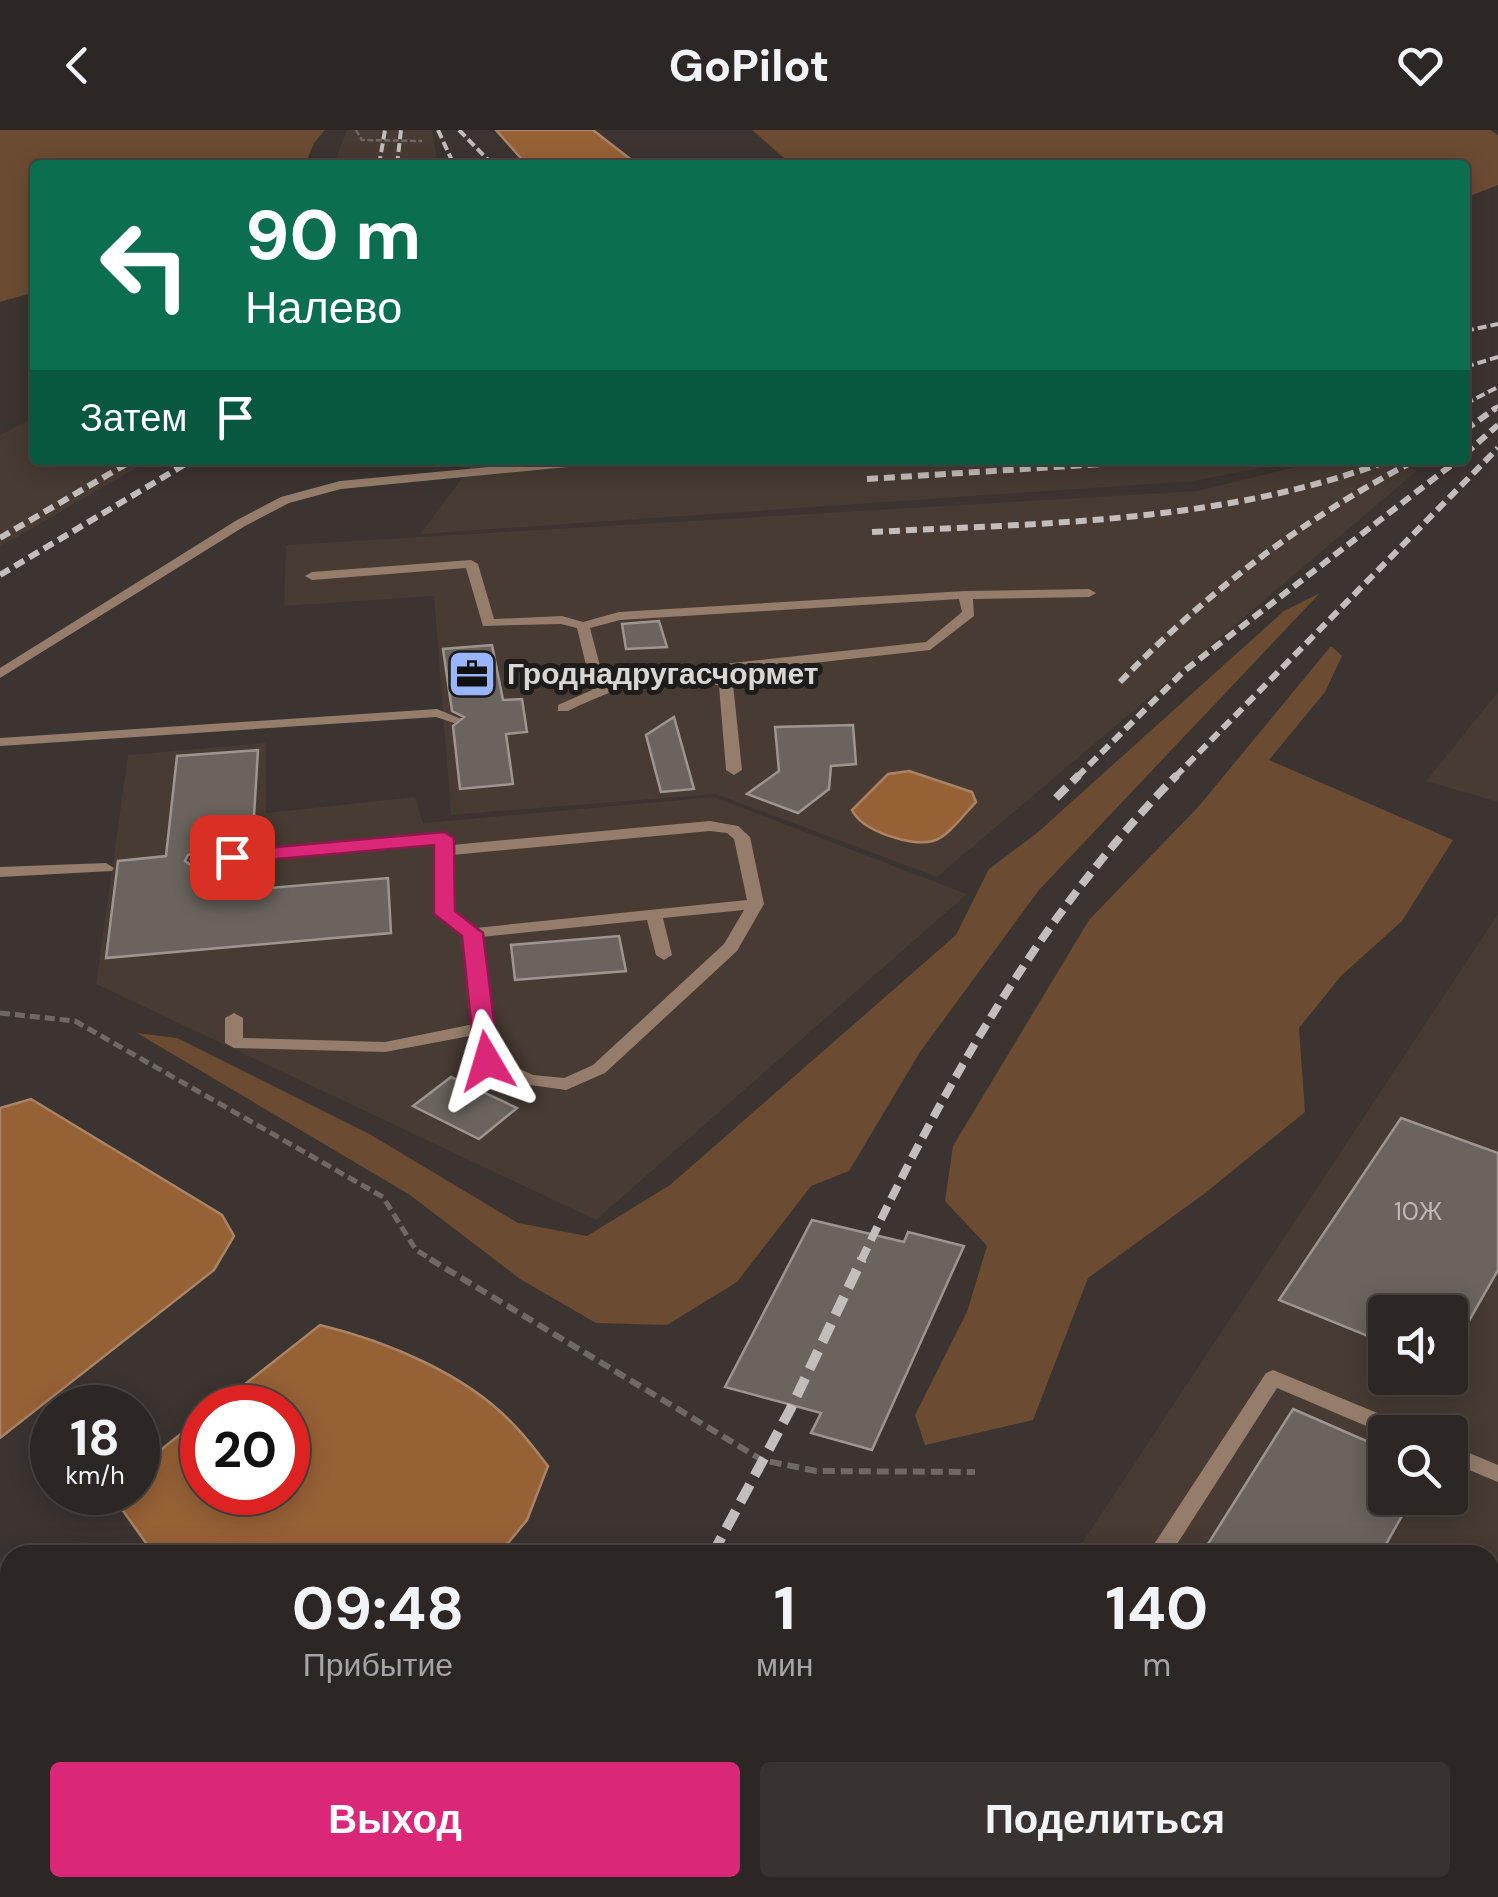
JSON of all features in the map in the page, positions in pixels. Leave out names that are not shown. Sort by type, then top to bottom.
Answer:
[{"type":"lane","points":[[0,674],[241,523],[285,500],[340,485],[547,465]]},
{"type":"lane","points":[[312,576],[472,564],[488,622],[562,620],[583,626],[619,616],[965,595],[1089,592]]},
{"type":"lane","points":[[563,708],[599,690],[691,672],[930,646],[969,613],[965,595]]},
{"type":"lane","points":[[583,626],[599,690]]},
{"type":"lane","points":[[691,672],[711,674],[726,684],[734,770]]},
{"type":"lane","points":[[0,742],[437,713],[454,719]]},
{"type":"lane","points":[[444,851],[710,826],[732,829],[742,837],[756,904],[730,947],[599,1069],[566,1084],[530,1080],[487,1061],[472,933]]},
{"type":"lane","points":[[197,860],[444,838],[445,914],[472,933],[756,904]]},
{"type":"lane","points":[[0,872],[106,868]]},
{"type":"lane","points":[[654,917],[664,955]]},
{"type":"lane","points":[[234,1018],[234,1044],[385,1047],[483,1028]]},
{"type":"lane","points":[[1164,1545],[1273,1378],[1368,1418]]},
{"type":"lane","points":[[1468,1462],[1498,1474]]},
{"type":"path","points":[[356,130],[362,140],[422,141]]},
{"type":"path","points":[[0,1013],[75,1021],[383,1198],[416,1250],[762,1460],[816,1472],[975,1472]]},
{"type":"shaded area","points":[[0,130],[325,130],[307,160],[30,160],[30,293],[0,302]]},
{"type":"shaded area","points":[[347,130],[432,130],[437,160],[335,160]]},
{"type":"shaded area","points":[[496,130],[593,130],[632,160],[523,160]]},
{"type":"shaded area","points":[[752,130],[1490,130],[1498,135],[1498,185],[1470,196],[1470,160],[786,160]]},
{"type":"shaded area","points":[[30,420],[30,465],[141,465],[0,547],[0,435]]},
{"type":"shaded area","points":[[472,465],[1276,465],[1193,481],[420,534]]},
{"type":"shaded area","points":[[1304,465],[1404,465],[1417,471],[937,877],[716,794],[451,815],[434,596],[284,606],[286,545],[1197,491]]},
{"type":"shaded area","points":[[1320,593],[1039,890],[920,1052],[849,1171],[811,1186],[737,1282],[667,1325],[596,1323],[520,1279],[410,1195],[137,1033],[177,1038],[371,1135],[518,1223],[587,1236],[670,1185],[956,935],[989,869],[1037,833],[1284,611]]},
{"type":"shaded area","points":[[1331,646],[1342,656],[1325,692],[1269,760],[1453,840],[1402,921],[1341,976],[1299,1028],[1305,1112],[1204,1194],[1088,1278],[1033,1420],[925,1445],[915,1415],[967,1312],[987,1246],[945,1201],[953,1146],[1089,920],[1199,806]]},
{"type":"shaded area","points":[[1498,692],[1498,802],[1426,781]]},
{"type":"shaded area","points":[[266,743],[266,813],[415,797],[423,823],[714,797],[967,894],[596,1220],[96,984],[128,755]]},
{"type":"shaded area","points":[[909,771],[972,792],[976,802],[939,839],[912,842],[888,836],[866,825],[852,810],[888,774]]},
{"type":"shaded area","points":[[1498,914],[1498,1545],[1081,1545]]},
{"type":"shaded area","points":[[31,1099],[222,1215],[234,1236],[214,1270],[68,1385],[30,1385],[30,1414],[0,1438],[0,1108]]},
{"type":"shaded area","points":[[320,1325],[398,1350],[449,1375],[494,1406],[548,1466],[527,1520],[506,1545],[149,1545],[126,1515],[160,1515],[160,1451],[180,1434],[180,1515],[310,1515],[310,1385],[244,1385]]},
{"type":"building","points":[[659,621],[667,647],[626,649],[622,624]]},
{"type":"building","points":[[492,645],[503,700],[522,699],[527,732],[506,734],[513,784],[460,789],[453,726],[464,717],[452,711],[443,649]]},
{"type":"building","points":[[674,717],[694,789],[661,792],[646,735]]},
{"type":"building","points":[[853,725],[856,764],[831,766],[829,789],[798,813],[747,794],[779,771],[775,727]]},
{"type":"building","points":[[258,750],[254,816],[199,820],[197,853],[188,855],[185,861],[197,869],[197,894],[388,878],[391,933],[106,958],[118,861],[166,856],[177,756]]},
{"type":"building","points":[[619,936],[626,971],[515,980],[511,945]]},
{"type":"building","points":[[451,1077],[517,1108],[479,1139],[413,1106]]},
{"type":"building","points":[[1401,1118],[1498,1153],[1498,1270],[1468,1322],[1468,1295],[1368,1295],[1368,1336],[1279,1300]]},
{"type":"building","points":[[812,1220],[904,1242],[908,1232],[964,1246],[872,1450],[811,1433],[821,1413],[725,1387]]},
{"type":"building","points":[[1293,1409],[1368,1442],[1368,1515],[1402,1515],[1386,1545],[1207,1545]]},
{"type":"railway","points":[[380,160],[385,130]]},
{"type":"railway","points":[[398,160],[401,130]]},
{"type":"railway","points":[[438,130],[452,160]]},
{"type":"railway","points":[[459,130],[488,160]]},
{"type":"railway","points":[[1470,330],[1498,324]]},
{"type":"railway","points":[[1470,365],[1498,357]]},
{"type":"railway","points":[[1470,401],[1498,387]]},
{"type":"railway","points":[[1492,410],[1498,406]]},
{"type":"railway","points":[[1470,426],[1496,408]]},
{"type":"railway","points":[[1470,450],[1498,425]]},
{"type":"railway","points":[[1175,777],[1498,448]]},
{"type":"railway","points":[[0,538],[124,465]]},
{"type":"railway","points":[[0,575],[184,465]]},
{"type":"railway","points":[[867,479],[1087,465]]},
{"type":"railway","points":[[872,532],[1069,522],[1199,508],[1264,497],[1375,465]]},
{"type":"railway","points":[[1120,682],[1188,617],[1259,559],[1335,506],[1407,465]]},
{"type":"railway","points":[[1077,777],[1184,671],[1452,465]]},
{"type":"railway","points":[[861,1261],[926,1131],[999,1004],[1082,885],[1177,775]]},
{"type":"railway","points":[[1056,798],[1077,777]]},
{"type":"railway","points":[[717,1545],[790,1410],[862,1259]]},
{"type":"place","name":"Гроднадругасчормет","points":[[472,674]]},
{"type":"route","points":[[232,857],[444,838],[445,914],[472,933],[487,1061]]}]
